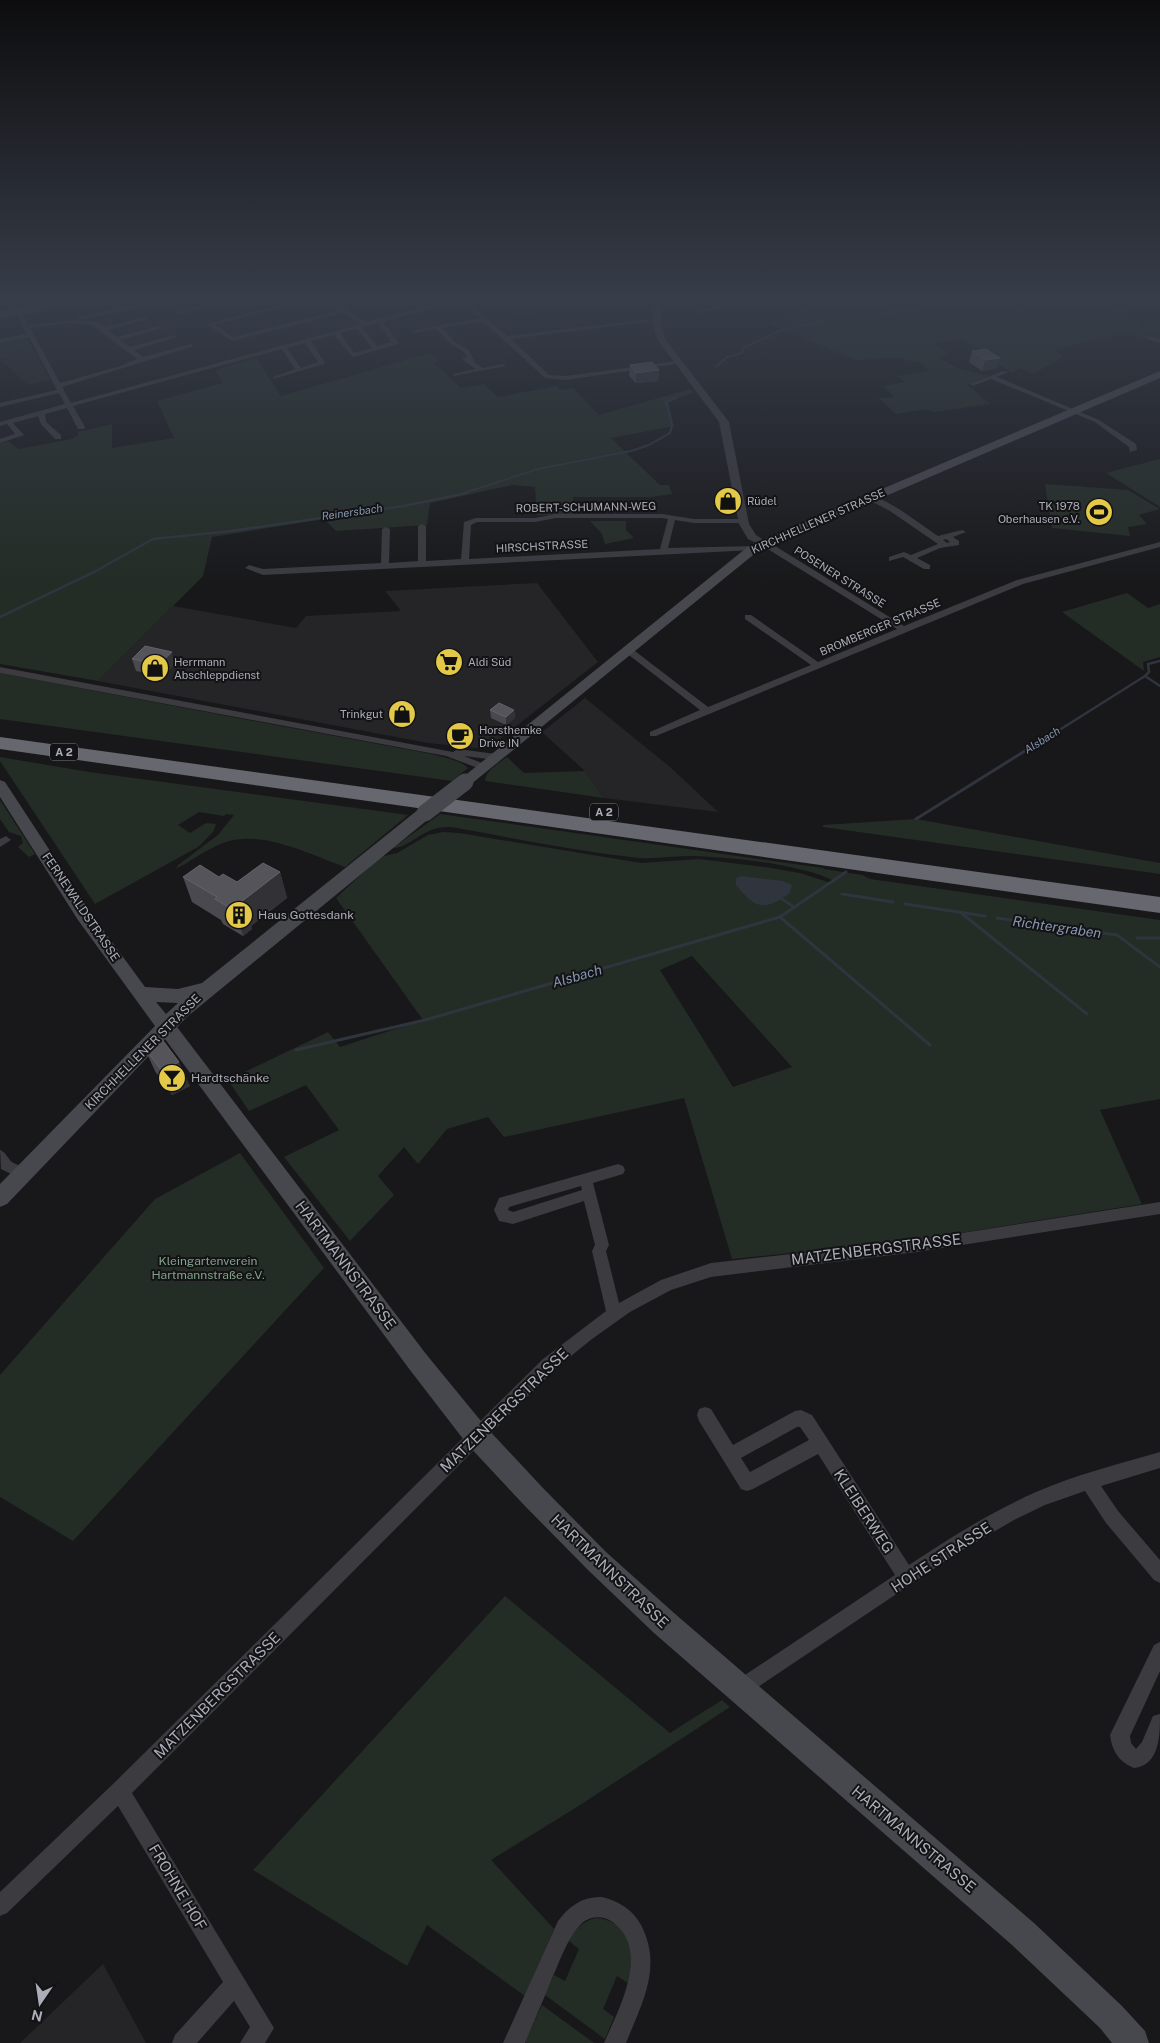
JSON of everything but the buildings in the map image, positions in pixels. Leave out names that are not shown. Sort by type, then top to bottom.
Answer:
[{"type":"highway","name":"A 2","points":[[0,729],[1160,889]]},
{"type":"highway","name":"A 2","points":[[0,743],[1160,905]]},
{"type":"main road","name":"KIRCHHELLENER STRASSE","points":[[0,1198],[166,1026],[209,987],[496,757],[731,565],[759,546],[1109,395]]},
{"type":"main road","name":"FERNEWALDSTRASSE","points":[[0,785],[84,916],[155,1015],[166,1026]]},
{"type":"main road","points":[[140,992],[158,996],[179,997],[194,994],[209,987]]},
{"type":"main road","name":"HARTMANNSTRASSE","points":[[166,1026],[418,1362],[476,1435],[597,1561],[740,1690],[1023,1934],[1111,2017],[1133,2043]]},
{"type":"street","points":[[0,441],[20,435],[12,420],[0,406],[35,395]]},
{"type":"street","points":[[63,395],[81,427]]},
{"type":"street","points":[[0,424],[109,395]]},
{"type":"street","points":[[704,395],[724,422],[743,521],[759,546]]},
{"type":"street","points":[[1037,395],[1100,423],[1134,446],[1133,450]]},
{"type":"street","points":[[41,413],[43,423],[58,437]]},
{"type":"street","points":[[870,497],[893,509],[946,546]]},
{"type":"street","name":"ROBERT-SCHUMANN-WEG","points":[[465,561],[467,524],[476,520],[535,520],[556,516],[743,521]]},
{"type":"street","points":[[663,551],[672,518]]},
{"type":"street","points":[[422,526],[422,564]]},
{"type":"street","points":[[385,566],[386,529]]},
{"type":"street","points":[[935,540],[962,532]]},
{"type":"street","points":[[910,558],[939,546],[956,543],[947,536]]},
{"type":"street","name":"BROMBERGER STRASSE","points":[[653,734],[1020,582],[1160,544]]},
{"type":"street","name":"HIRSCHSTRASSE","points":[[249,568],[262,572],[759,546]]},
{"type":"street","name":"POSENER STRASSE","points":[[759,546],[904,630]]},
{"type":"street","points":[[892,559],[904,554],[927,567]]},
{"type":"street","points":[[748,617],[818,666]]},
{"type":"street","points":[[628,650],[708,711]]},
{"type":"street","points":[[0,670],[448,753],[470,753],[496,757]]},
{"type":"street","points":[[448,753],[483,767]]},
{"type":"street","points":[[0,1156],[6,1165],[23,1174]]},
{"type":"street","points":[[590,1193],[513,1218],[504,1217],[500,1210],[504,1202],[618,1170]]},
{"type":"street","points":[[586,1178],[602,1245],[599,1251],[614,1314]]},
{"type":"street","name":"MATZENBERGSTRASSE","points":[[0,1906],[120,1791],[476,1435],[550,1364],[614,1314],[662,1286],[688,1275],[711,1270],[918,1246],[1160,1208]]},
{"type":"street","points":[[705,1415],[748,1483],[821,1443]]},
{"type":"street","name":"KLEIBERWEG","points":[[730,1455],[789,1422],[801,1418],[811,1426],[907,1578]]},
{"type":"street","name":"HOHE STRASSE","points":[[740,1690],[953,1546],[1008,1514],[1042,1498],[1160,1460]]},
{"type":"street","points":[[1088,1482],[1112,1517],[1160,1574]]},
{"type":"street","points":[[1160,1651],[1120,1735],[1120,1745],[1124,1752],[1130,1757],[1138,1758],[1144,1755],[1160,1723]]},
{"type":"street","name":"FROHNE HOF","points":[[120,1791],[263,2028],[250,2043]]},
{"type":"street","points":[[514,2043],[568,1924],[578,1913],[596,1908],[609,1909],[625,1920],[634,1931],[641,1951],[640,1974],[615,2043]]},
{"type":"street","points":[[183,2043],[235,1984]]},
{"type":"shaded area","points":[[537,583],[598,662],[487,749],[428,743],[98,681],[173,606],[296,628],[306,616],[401,611],[385,591]]},
{"type":"shaded area","points":[[585,698],[670,767],[718,812],[604,798],[585,771],[542,732]]},
{"type":"shaded area","points":[[741,876],[783,881],[792,885],[790,893],[767,905],[755,903],[736,885],[736,878]]},
{"type":"shaded area","points":[[103,1964],[146,2043],[20,2043]]},
{"type":"green space","points":[[178,395],[580,395],[599,415],[668,395],[686,395],[668,401],[674,426],[611,438],[660,485],[669,485],[672,494],[651,497],[573,497],[573,515],[537,515],[535,487],[512,485],[430,503],[427,525],[336,531],[324,519],[212,537],[203,576],[98,681],[0,664],[0,443],[9,441],[18,449],[72,439],[79,434],[78,432],[112,424],[112,448],[174,438],[157,401]]},
{"type":"green space","points":[[892,395],[980,395],[990,404],[933,412],[927,409],[896,414],[879,398],[894,397]]},
{"type":"green space","points":[[1160,459],[1160,507],[1106,473]]},
{"type":"green space","name":"TK 1978 Oberhausen e.V.","points":[[1045,484],[1128,490],[1160,509],[1139,515],[1147,524],[1128,527],[1130,536],[1052,528]]},
{"type":"green space","points":[[590,521],[626,521],[626,530],[634,538],[605,544],[602,534]]},
{"type":"green space","points":[[1127,593],[1148,608],[1160,604],[1160,657],[1143,662],[1144,671],[1062,612]]},
{"type":"green space","points":[[0,673],[426,753],[453,760],[468,768],[452,781],[0,719]]},
{"type":"green space","points":[[0,757],[89,772],[408,815],[345,867],[285,845],[269,841],[238,839],[223,843],[176,869],[178,865],[218,835],[234,815],[226,814],[224,816],[199,812],[178,825],[190,833],[206,823],[216,824],[213,832],[198,847],[95,904],[0,761]]},
{"type":"green space","points":[[507,757],[524,773],[585,771],[604,798],[485,781],[487,774]]},
{"type":"green space","points":[[0,800],[35,854],[29,857],[18,847],[23,843],[21,836],[9,832],[0,819]]},
{"type":"green space","points":[[440,814],[823,868],[862,875],[870,879],[1160,920],[1160,1099],[1100,1110],[1142,1204],[916,1240],[732,1259],[684,1098],[504,1137],[488,1117],[447,1129],[418,1164],[404,1147],[378,1176],[394,1195],[350,1241],[284,1157],[339,1130],[306,1085],[249,1111],[228,1080],[328,1032],[340,1047],[423,1020],[336,898],[380,857],[397,853],[428,835],[443,832],[641,863],[699,859],[765,867],[800,873],[831,883],[834,881],[803,870],[765,863],[692,856],[639,858],[568,848],[451,827],[432,830],[400,847],[393,848]],"holes":[[[692,956],[792,1067],[733,1087],[660,970]]]},
{"type":"green space","points":[[916,819],[1160,863],[1160,874],[823,827],[823,825]]},
{"type":"green space","name":"Kleingartenverein Hartmannstraße e.V.","points":[[240,1153],[324,1268],[73,1541],[0,1497],[0,1375],[155,1199]]},
{"type":"green space","points":[[505,1596],[670,1733],[722,1700],[730,1707],[577,1807],[491,1860],[554,1929],[525,1996],[427,1925],[407,1966],[253,1870]]},
{"type":"green space","points":[[596,1918],[617,1925],[624,1933],[628,1941],[631,1961],[628,1983],[617,1976],[603,2009],[614,2017],[605,2039],[545,1995],[554,1975],[565,1981],[579,1949],[569,1941],[574,1932],[587,1921]]},
{"type":"green space","points":[[542,2005],[594,2043],[525,2042]]},
{"type":"waterway","name":"Reinersbach","points":[[461,494],[538,469],[631,451],[649,445],[670,433],[672,426],[666,402],[676,398]]},
{"type":"waterway","name":"Reinersbach","points":[[0,617],[94,572],[153,539],[231,531],[404,506],[467,493]]},
{"type":"waterway","name":"Alsbach","points":[[1145,676],[1149,672],[1148,664],[1160,661]]},
{"type":"waterway","name":"Alsbach","points":[[1034,746],[1145,676]]},
{"type":"waterway","points":[[1145,676],[1160,686]]},
{"type":"waterway","name":"Alsbach","points":[[916,819],[1036,744]]},
{"type":"waterway","name":"Alsbach","points":[[780,917],[846,872]]},
{"type":"waterway","name":"Richtergraben","points":[[842,894],[893,902]]},
{"type":"waterway","points":[[782,899],[794,907]]},
{"type":"waterway","name":"Richtergraben","points":[[905,904],[960,912]]},
{"type":"waterway","name":"Richtergraben","points":[[960,912],[985,916]]},
{"type":"waterway","points":[[960,912],[1087,1014]]},
{"type":"waterway","name":"Alsbach","points":[[296,1050],[425,1020],[780,917]]},
{"type":"waterway","points":[[780,917],[930,1045]]},
{"type":"waterway","name":"Richtergraben","points":[[997,918],[1117,935],[1160,967]]},
{"type":"waterway","name":"Richtergraben","points":[[1137,938],[1160,938]]},
{"type":"place","name":"Rüdel","points":[[728,501]]},
{"type":"place","name":"TK 1978 Oberhausen e.V.","points":[[1099,512]]},
{"type":"place","name":"Aldi Süd","points":[[449,662]]},
{"type":"place","name":"Herrmann Abschleppdienst","points":[[155,668]]},
{"type":"place","name":"Trinkgut","points":[[402,714]]},
{"type":"place","name":"Horsthemke Drive IN","points":[[460,736]]},
{"type":"place","name":"Haus Gottesdank","points":[[239,915]]},
{"type":"place","name":"Hardtschänke","points":[[172,1078]]}]
